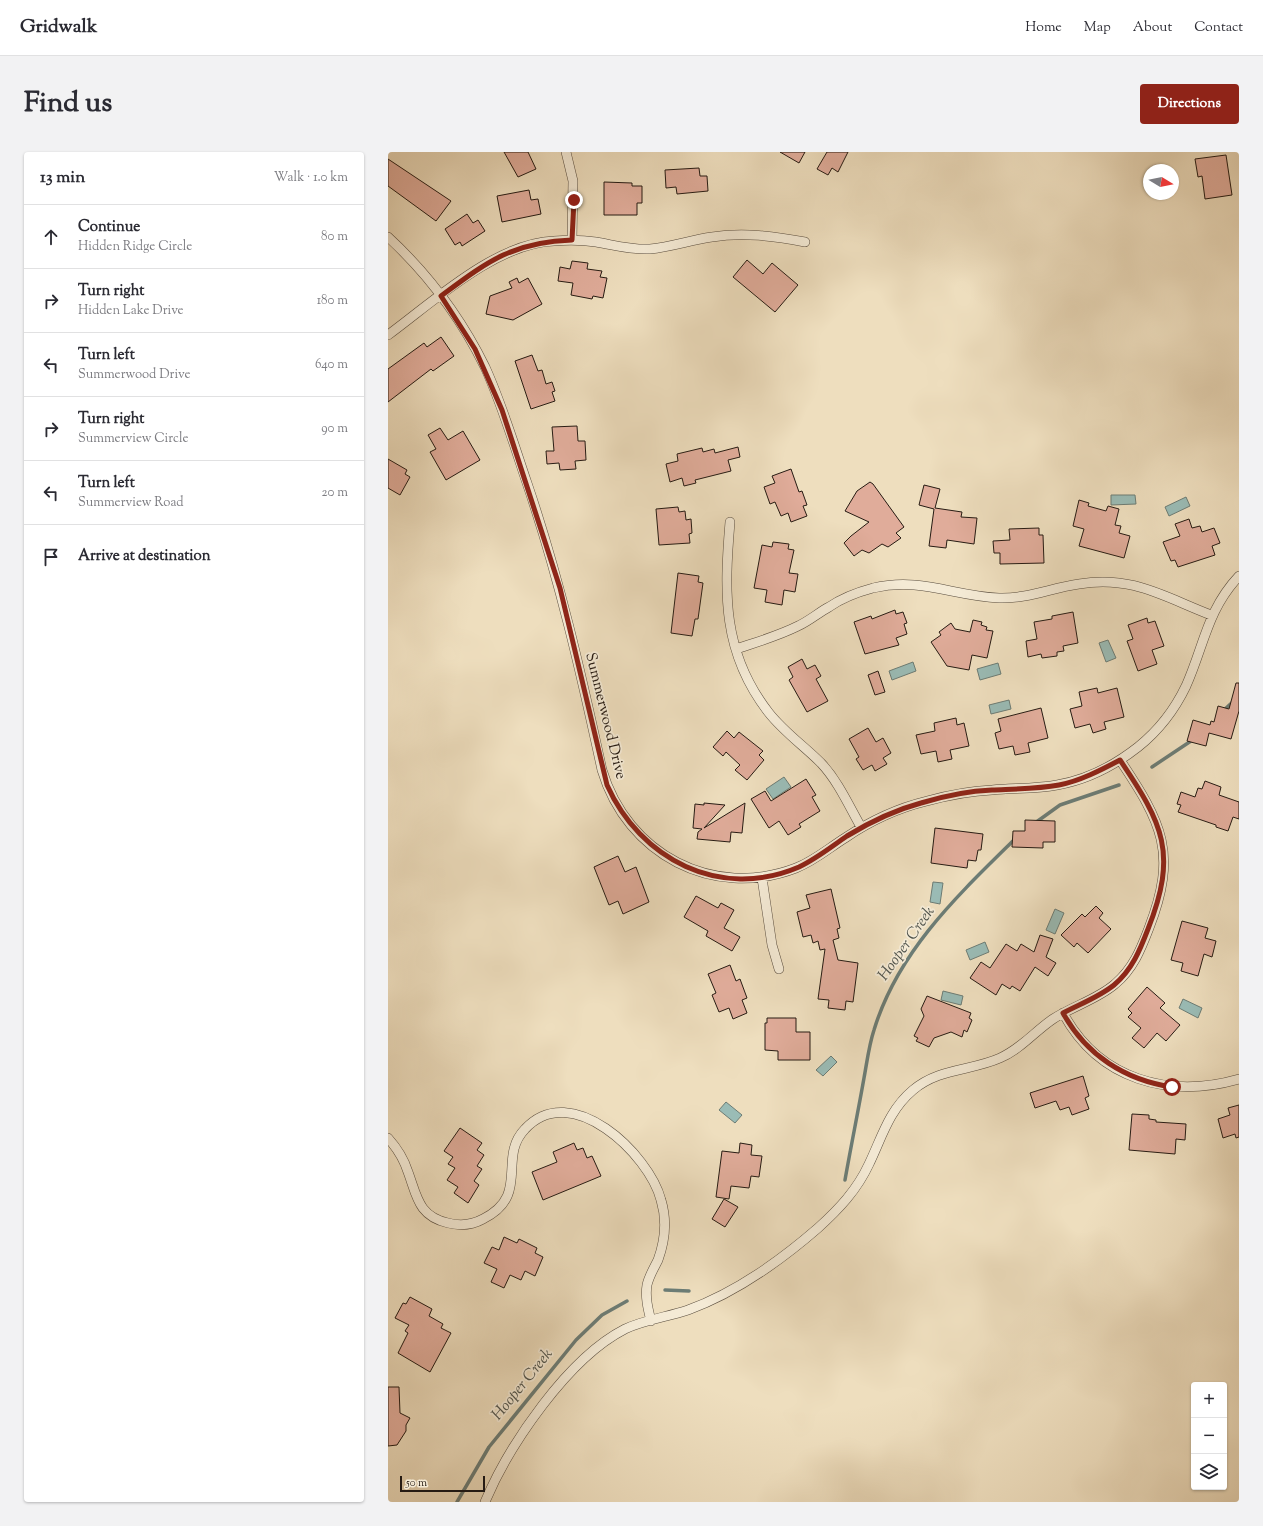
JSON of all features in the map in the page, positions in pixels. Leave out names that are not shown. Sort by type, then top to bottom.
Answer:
[{"type":"street","points":[[566,152],[573,181],[572,240]]},
{"type":"street","points":[[388,335],[496,257],[536,243],[572,240],[638,249],[664,247],[729,235],[766,236],[805,242]]},
{"type":"street","name":"Summerwood Drive","points":[[388,237],[415,263],[441,296],[475,349],[502,410],[560,588],[602,770],[613,799],[628,822],[639,834],[663,855],[694,870],[718,876],[745,879],[762,878],[804,864],[861,827],[900,810],[943,797],[967,792],[1059,785],[1093,774],[1120,760],[1152,734],[1176,703],[1186,686],[1211,615],[1239,576]]},
{"type":"street","points":[[730,522],[726,593],[731,630],[744,670],[760,701],[777,722],[829,773],[861,827]]},
{"type":"street","points":[[736,649],[787,632],[829,606],[859,593],[890,585],[930,586],[968,595],[1001,598],[1031,596],[1079,584],[1113,582],[1146,588],[1211,615]]},
{"type":"street","points":[[485,1502],[501,1467],[536,1414],[572,1371],[611,1338],[625,1329],[691,1309],[724,1292],[781,1258],[838,1210],[855,1189],[869,1164],[891,1115],[913,1090],[940,1074],[989,1062],[1004,1056],[1018,1048],[1043,1027],[1063,1013],[1105,992],[1128,970],[1142,945],[1161,892],[1164,857],[1157,823],[1144,796],[1120,760]]},
{"type":"street","points":[[762,878],[772,945],[779,969]]},
{"type":"street","points":[[1063,1013],[1072,1030],[1095,1053],[1119,1070],[1143,1081],[1172,1087],[1198,1087],[1220,1084],[1239,1079]]},
{"type":"street","points":[[388,1138],[404,1160],[416,1198],[425,1211],[447,1223],[466,1225],[487,1217],[502,1204],[512,1181],[512,1161],[515,1146],[525,1129],[534,1121],[552,1114],[570,1112],[584,1116],[606,1129],[628,1148],[645,1168],[654,1181],[662,1200],[664,1221],[663,1242],[649,1278],[646,1291],[651,1320]]},
{"type":"water","points":[[1111,495],[1135,495],[1136,504],[1111,505]]},
{"type":"water","points":[[1186,497],[1190,506],[1169,516],[1165,507]]},
{"type":"water","points":[[1108,640],[1116,658],[1106,662],[1099,643]]},
{"type":"water","points":[[913,662],[916,671],[892,680],[889,671]]},
{"type":"water","points":[[998,663],[1001,674],[980,680],[977,669]]},
{"type":"water","points":[[1009,700],[1011,709],[991,714],[989,705]]},
{"type":"water","points":[[784,777],[791,787],[773,799],[766,789]]},
{"type":"water","points":[[933,882],[943,883],[940,904],[930,902]]},
{"type":"water","points":[[1055,909],[1064,913],[1055,934],[1046,930]]},
{"type":"water","points":[[985,942],[989,952],[970,960],[966,950]]},
{"type":"water","points":[[943,991],[963,996],[961,1005],[941,1000]]},
{"type":"water","points":[[1183,999],[1202,1008],[1198,1018],[1179,1008]]},
{"type":"water","points":[[831,1056],[837,1062],[823,1076],[816,1070]]},
{"type":"water","points":[[726,1102],[742,1115],[735,1123],[719,1110]]},
{"type":"building","points":[[504,152],[528,152],[536,169],[518,177]]},
{"type":"building","points":[[780,152],[805,152],[799,163]]},
{"type":"building","points":[[827,152],[848,152],[838,172],[832,168],[828,175],[817,169]]},
{"type":"building","points":[[1226,155],[1232,195],[1205,199],[1202,176],[1198,177],[1195,159]]},
{"type":"building","points":[[388,159],[451,201],[436,221],[388,186]]},
{"type":"building","points":[[699,168],[700,176],[707,176],[708,191],[677,194],[676,187],[666,188],[665,170]]},
{"type":"building","points":[[604,182],[632,183],[632,186],[642,186],[642,203],[637,203],[637,215],[604,215]]},
{"type":"building","points":[[529,190],[531,200],[538,199],[541,214],[502,222],[497,196]]},
{"type":"building","points":[[467,214],[473,223],[478,220],[485,231],[462,246],[460,242],[455,245],[445,229]]},
{"type":"building","points":[[747,260],[763,274],[772,263],[798,285],[775,312],[733,277]]},
{"type":"building","points":[[572,261],[588,263],[587,269],[602,271],[600,277],[607,278],[603,298],[593,296],[592,299],[571,295],[573,283],[558,281],[560,267],[570,269]]},
{"type":"building","points":[[517,278],[519,283],[528,278],[542,304],[513,320],[486,314],[490,296],[512,288],[509,282]]},
{"type":"building","points":[[441,337],[454,356],[433,371],[431,369],[388,402],[388,369],[424,343],[427,347]]},
{"type":"building","points":[[532,355],[538,371],[542,370],[546,384],[552,382],[555,391],[552,392],[555,401],[531,409],[515,361]]},
{"type":"building","points":[[577,426],[578,441],[585,441],[586,460],[575,461],[576,469],[560,470],[559,463],[547,464],[546,451],[554,451],[552,427]]},
{"type":"building","points":[[440,428],[448,440],[463,431],[480,460],[446,480],[430,452],[436,449],[428,435]]},
{"type":"building","points":[[738,447],[740,457],[728,460],[731,471],[695,480],[696,483],[684,486],[682,478],[670,482],[666,464],[678,461],[677,454],[702,448],[703,452],[714,449],[715,453]]},
{"type":"building","points":[[388,459],[407,470],[405,474],[410,477],[400,495],[388,488]]},
{"type":"building","points":[[791,469],[799,492],[802,491],[807,505],[803,506],[807,516],[791,522],[788,513],[781,516],[775,502],[770,504],[764,487],[775,483],[772,476]]},
{"type":"building","points":[[870,482],[904,527],[896,533],[901,538],[888,547],[882,544],[869,553],[862,550],[854,556],[844,543],[869,522],[845,511],[857,491]]},
{"type":"building","points":[[924,485],[940,489],[935,508],[962,512],[961,517],[977,518],[974,544],[947,540],[946,548],[929,546],[934,509],[919,505]]},
{"type":"building","points":[[1079,500],[1089,503],[1088,506],[1106,511],[1108,506],[1119,509],[1115,525],[1121,526],[1119,533],[1130,536],[1124,558],[1079,546],[1084,529],[1073,526]]},
{"type":"building","points":[[678,507],[679,512],[685,511],[686,520],[691,519],[692,533],[689,534],[690,543],[659,545],[656,509]]},
{"type":"building","points":[[1189,519],[1192,528],[1200,526],[1202,532],[1214,528],[1220,543],[1212,546],[1215,555],[1178,567],[1175,560],[1171,561],[1163,542],[1180,536],[1175,524]]},
{"type":"building","points":[[1039,528],[1039,535],[1043,535],[1044,563],[1000,564],[1000,553],[994,553],[993,541],[1010,540],[1009,529]]},
{"type":"building","points":[[773,542],[789,544],[788,549],[794,550],[789,573],[798,574],[795,592],[784,590],[782,605],[765,602],[767,590],[754,588],[762,545],[772,547]]},
{"type":"building","points":[[678,573],[699,576],[698,582],[703,583],[698,619],[695,619],[692,636],[671,633]]},
{"type":"building","points":[[895,610],[896,614],[903,612],[907,623],[904,624],[907,634],[896,638],[899,645],[865,654],[854,622],[871,616],[872,619]]},
{"type":"building","points":[[1073,612],[1078,643],[1063,646],[1064,651],[1057,652],[1057,656],[1042,658],[1041,654],[1028,657],[1026,641],[1037,639],[1034,622],[1052,619],[1052,616]]},
{"type":"building","points":[[1147,618],[1148,623],[1155,621],[1164,646],[1152,650],[1157,664],[1138,671],[1127,641],[1133,639],[1128,625]]},
{"type":"building","points":[[973,620],[982,622],[981,625],[987,627],[986,630],[993,631],[987,658],[972,655],[969,670],[947,666],[931,642],[941,635],[939,632],[951,623],[955,629],[970,632]]},
{"type":"building","points":[[802,659],[807,669],[815,665],[821,676],[816,679],[828,701],[807,712],[789,680],[793,677],[788,667]]},
{"type":"building","points":[[878,671],[885,692],[875,695],[868,675]]},
{"type":"building","points":[[1236,683],[1239,683],[1239,711],[1231,739],[1209,733],[1206,746],[1187,741],[1193,720],[1210,725],[1211,721],[1214,722],[1218,706],[1229,709]]},
{"type":"building","points":[[1097,688],[1098,693],[1117,688],[1124,717],[1104,722],[1106,729],[1093,733],[1090,724],[1075,728],[1070,709],[1082,706],[1079,692]]},
{"type":"building","points":[[1041,708],[1048,738],[1028,743],[1030,752],[1015,755],[1013,746],[999,749],[995,733],[1001,731],[998,719]]},
{"type":"building","points":[[956,718],[957,725],[964,723],[969,746],[950,750],[952,759],[938,762],[936,751],[921,754],[916,735],[935,731],[934,723]]},
{"type":"building","points":[[868,728],[876,742],[883,738],[891,753],[883,758],[887,764],[875,771],[872,765],[863,770],[856,759],[859,757],[849,739]]},
{"type":"building","points":[[727,731],[734,738],[739,732],[763,751],[759,755],[764,760],[747,780],[735,770],[740,765],[726,752],[723,756],[713,747]]},
{"type":"building","points":[[806,779],[816,795],[812,797],[820,811],[799,824],[801,827],[788,835],[779,821],[769,828],[751,799],[765,791],[771,801]]},
{"type":"building","points":[[1205,781],[1221,787],[1219,795],[1239,802],[1239,819],[1233,817],[1228,831],[1216,827],[1216,825],[1178,812],[1181,805],[1177,804],[1181,792],[1195,797],[1198,788],[1202,789]]},
{"type":"building","points":[[704,803],[725,805],[704,828],[745,803],[742,833],[731,832],[730,842],[697,839],[698,832],[702,829],[693,828],[695,804],[704,805]]},
{"type":"building","points":[[1025,820],[1055,821],[1055,842],[1043,842],[1043,848],[1012,847],[1013,831],[1025,831]]},
{"type":"building","points":[[935,828],[983,834],[981,850],[978,850],[976,861],[968,860],[967,868],[931,863]]},
{"type":"building","points":[[618,856],[625,872],[636,867],[649,902],[623,914],[618,901],[609,905],[594,867]]},
{"type":"building","points":[[831,889],[840,928],[837,929],[839,938],[833,940],[838,960],[858,963],[853,1002],[846,1001],[845,1010],[828,1008],[829,1000],[818,999],[825,949],[820,950],[818,941],[813,943],[811,935],[803,937],[797,912],[810,908],[806,895]]},
{"type":"building","points":[[696,896],[718,908],[721,903],[734,910],[724,928],[740,937],[732,951],[706,936],[708,931],[684,917]]},
{"type":"building","points":[[1096,906],[1103,913],[1099,918],[1111,929],[1088,953],[1077,943],[1074,947],[1061,935],[1082,914],[1085,917]]},
{"type":"building","points":[[1182,921],[1208,928],[1205,938],[1216,941],[1212,957],[1204,954],[1198,976],[1181,971],[1183,963],[1171,960]]},
{"type":"building","points":[[1040,935],[1053,939],[1046,957],[1056,963],[1048,976],[1035,967],[1020,991],[1012,986],[1010,989],[1002,984],[996,995],[970,978],[981,962],[990,968],[1006,944],[1017,951],[1021,944],[1034,952]]},
{"type":"building","points":[[730,965],[736,981],[740,979],[747,998],[742,1000],[747,1013],[733,1019],[729,1008],[719,1012],[712,995],[716,993],[708,974]]},
{"type":"building","points":[[1147,987],[1165,1003],[1160,1008],[1180,1025],[1166,1041],[1157,1033],[1144,1048],[1132,1038],[1141,1028],[1128,1017],[1132,1013],[1128,1009]]},
{"type":"building","points":[[927,996],[971,1013],[969,1018],[972,1020],[967,1032],[964,1030],[962,1037],[951,1032],[934,1038],[929,1047],[916,1041],[918,1038],[914,1036],[924,1016],[921,1009]]},
{"type":"building","points":[[767,1018],[796,1018],[796,1032],[810,1032],[810,1060],[778,1060],[778,1051],[765,1050],[765,1023],[767,1023]]},
{"type":"building","points":[[1083,1076],[1089,1096],[1085,1098],[1089,1109],[1072,1115],[1069,1107],[1060,1110],[1056,1101],[1035,1108],[1030,1093]]},
{"type":"building","points":[[1239,1105],[1239,1137],[1236,1138],[1235,1134],[1223,1138],[1218,1119],[1230,1115],[1228,1108]]},
{"type":"building","points":[[1132,1114],[1149,1115],[1149,1119],[1156,1120],[1156,1122],[1186,1124],[1185,1140],[1176,1139],[1175,1154],[1129,1150]]},
{"type":"building","points":[[460,1128],[482,1143],[477,1150],[484,1155],[477,1166],[482,1169],[474,1181],[479,1185],[468,1203],[454,1193],[458,1187],[447,1180],[455,1168],[448,1164],[453,1157],[444,1151]]},
{"type":"building","points":[[574,1143],[577,1150],[583,1148],[587,1158],[592,1156],[601,1176],[543,1200],[532,1172],[557,1162],[553,1152]]},
{"type":"building","points":[[740,1143],[752,1145],[751,1155],[762,1156],[759,1177],[751,1176],[749,1188],[731,1186],[729,1199],[716,1197],[722,1151],[739,1153]]},
{"type":"building","points":[[724,1199],[738,1207],[725,1227],[712,1219]]},
{"type":"building","points":[[504,1237],[517,1243],[519,1239],[537,1248],[535,1253],[543,1257],[535,1276],[525,1271],[521,1280],[510,1275],[504,1288],[491,1282],[497,1269],[484,1263],[492,1247],[499,1250]]},
{"type":"building","points":[[410,1297],[432,1309],[429,1316],[443,1324],[441,1328],[451,1333],[430,1372],[398,1353],[408,1333],[405,1331],[409,1325],[395,1318],[403,1303],[406,1304]]},
{"type":"building","points":[[388,1387],[399,1387],[400,1413],[410,1418],[406,1425],[406,1431],[397,1445],[388,1446]]},
{"type":"waterway","name":"Hooper Creek","points":[[1223,711],[1239,696]]},
{"type":"waterway","name":"Hooper Creek","points":[[1152,767],[1194,739]]},
{"type":"waterway","name":"Hooper Creek","points":[[1035,823],[1060,805],[1119,785]]},
{"type":"waterway","name":"Hooper Creek","points":[[845,1180],[871,1042],[885,1001],[898,975],[932,926],[972,881],[1015,839]]},
{"type":"waterway","name":"Hooper Creek","points":[[665,1290],[689,1291]]},
{"type":"waterway","name":"Hooper Creek","points":[[457,1502],[489,1447],[576,1340],[602,1315],[627,1301]]},
{"type":"route","points":[[574,200],[572,240],[536,243],[496,257],[441,296],[465,331],[475,349],[485,368],[502,410],[560,588],[602,770],[613,799],[628,822],[650,845],[663,855],[694,870],[729,878],[762,878],[798,867],[814,859],[861,827],[900,810],[921,803],[967,792],[1040,788],[1059,785],[1093,774],[1120,760],[1144,796],[1157,823],[1162,841],[1164,857],[1161,892],[1134,963],[1114,986],[1063,1013],[1077,1036],[1106,1062],[1130,1076],[1143,1081],[1172,1087]]}]
